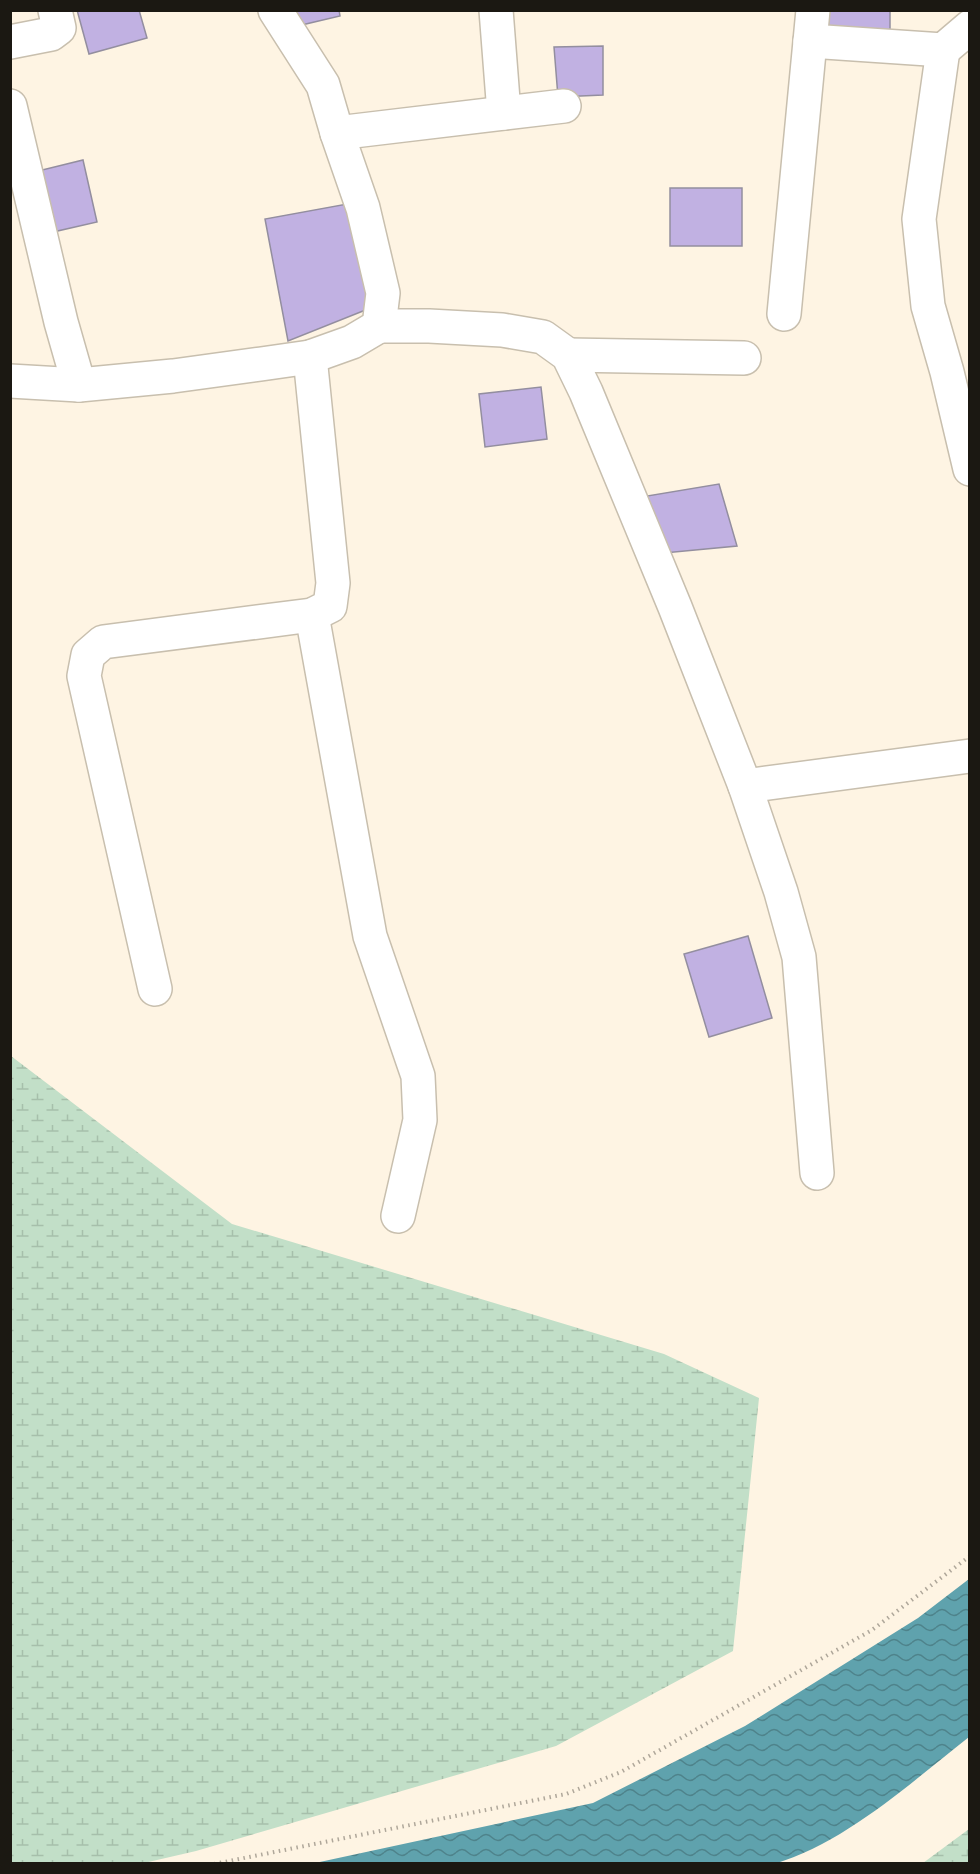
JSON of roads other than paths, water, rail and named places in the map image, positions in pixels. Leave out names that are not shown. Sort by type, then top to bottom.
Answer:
[{"type":"street","points":[[10,42],[51,34],[59,28],[55,10]]},
{"type":"street","points":[[275,10],[324,85],[337,133],[363,208],[383,293],[379,326]]},
{"type":"street","points":[[496,10],[504,113]]},
{"type":"street","points":[[784,314],[812,26],[943,50]]},
{"type":"street","points":[[969,27],[943,50],[919,219],[928,306],[947,372],[969,469]]},
{"type":"street","points":[[10,106],[61,322],[79,385]]},
{"type":"street","points":[[337,133],[564,106]]},
{"type":"street","points":[[10,381],[79,385],[173,376],[310,357],[352,342],[379,326],[502,330],[543,337],[568,355],[586,392],[671,596],[745,786],[781,892],[799,957],[817,1173]]},
{"type":"street","points":[[568,355],[744,358]]},
{"type":"street","points":[[155,990],[84,676],[88,655],[103,642],[312,615],[330,606],[333,583],[310,357]]},
{"type":"street","points":[[312,615],[370,936],[418,1076],[420,1120],[398,1216]]},
{"type":"street","points":[[745,786],[969,756]]},
{"type":"water","points":[[969,1579],[969,1737],[877,1810],[801,1854],[774,1864],[315,1863],[593,1803],[745,1726],[918,1618]]}]
